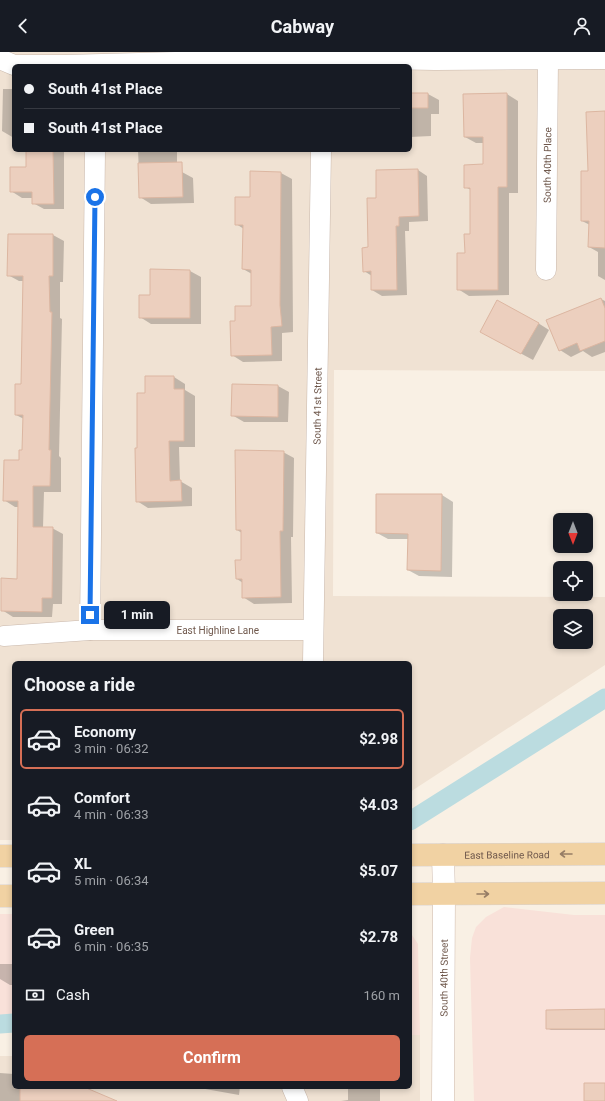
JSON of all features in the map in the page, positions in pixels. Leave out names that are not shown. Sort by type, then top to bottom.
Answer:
[{"type":"main road","name":"East Baseline Road","points":[[412,855],[605,854]]},
{"type":"main road","name":"South 40th Street","points":[[443,855],[443,1101]]},
{"type":"main road","points":[[0,856],[12,856]]},
{"type":"main road","points":[[412,894],[605,893]]},
{"type":"main road","points":[[0,896],[12,896]]},
{"type":"street","points":[[34,64],[96,61],[543,57],[605,59]]},
{"type":"street","name":"South 40th Place","points":[[543,57],[546,270]]},
{"type":"street","points":[[0,58],[12,64]]},
{"type":"street","points":[[90,630],[95,152]]},
{"type":"street","name":"South 41st Street","points":[[313,661],[321,152]]},
{"type":"street","name":"East Highline Lane","points":[[4,636],[90,630],[313,630]]},
{"type":"street","points":[[293,1089],[298,1101]]},
{"type":"shaded area","points":[[0,52],[605,52],[605,371],[334,370],[333,596],[553,597],[553,601],[593,601],[593,597],[605,597],[605,665],[412,791],[412,661],[12,661],[12,840],[0,840]]},
{"type":"shaded area","points":[[504,907],[574,915],[605,915],[605,1101],[474,1101],[470,958],[472,938],[476,927],[486,917]]},
{"type":"shaded area","points":[[0,914],[12,914],[12,1016],[0,1017]]},
{"type":"shaded area","points":[[412,935],[418,944],[420,1035],[412,1035]]},
{"type":"shaded area","points":[[412,1035],[420,1035],[420,1101],[0,1101],[0,1056],[12,1056],[12,1089],[412,1089]]},
{"type":"building","points":[[412,93],[428,93],[428,108],[412,108]]},
{"type":"building","points":[[507,93],[507,187],[498,187],[498,290],[457,290],[457,253],[465,253],[464,234],[470,234],[470,188],[464,188],[464,165],[483,164],[483,137],[464,137],[463,94]]},
{"type":"building","points":[[605,111],[605,248],[588,247],[589,221],[581,221],[581,171],[588,171],[586,112]]},
{"type":"building","points":[[26,152],[53,152],[54,204],[32,204],[32,192],[10,192],[10,167],[26,167]]},
{"type":"building","points":[[182,162],[183,197],[139,198],[138,163]]},
{"type":"building","points":[[418,169],[419,216],[399,217],[399,226],[396,226],[397,290],[371,290],[371,271],[363,272],[362,248],[368,247],[367,198],[376,198],[376,170]]},
{"type":"building","points":[[250,171],[281,172],[280,305],[282,326],[271,327],[272,355],[231,356],[230,321],[235,321],[235,306],[251,306],[251,270],[242,269],[243,225],[235,225],[235,197],[250,197]]},
{"type":"building","points":[[8,234],[53,234],[53,276],[49,276],[50,312],[52,312],[49,450],[51,450],[50,486],[33,486],[33,527],[53,527],[52,598],[42,598],[42,612],[1,611],[1,578],[17,579],[18,501],[3,501],[4,460],[19,460],[19,450],[22,450],[23,415],[15,415],[15,384],[21,384],[23,276],[7,276]]},
{"type":"building","points":[[150,269],[190,270],[190,318],[139,318],[139,295],[150,295]]},
{"type":"building","points":[[601,298],[605,308],[605,341],[580,351],[577,343],[559,351],[546,320]]},
{"type":"building","points":[[497,300],[539,323],[521,354],[480,332]]},
{"type":"building","points":[[145,376],[174,376],[174,389],[184,389],[184,441],[169,441],[170,481],[181,480],[182,501],[136,502],[135,448],[137,448],[137,393],[145,393]]},
{"type":"building","points":[[232,384],[278,385],[278,417],[231,416]]},
{"type":"building","points":[[235,450],[284,451],[283,531],[280,531],[281,597],[242,598],[242,579],[236,579],[235,560],[241,560],[241,530],[236,530]]},
{"type":"building","points":[[376,494],[442,494],[441,571],[407,570],[408,534],[376,533]]},
{"type":"building","points":[[605,1009],[605,1029],[546,1029],[546,1010]]},
{"type":"building","points":[[584,1083],[605,1083],[605,1101],[584,1101]]},
{"type":"building","points":[[20,1089],[89,1089],[117,1101],[20,1101]]},
{"type":"waterway","points":[[412,820],[605,698]]},
{"type":"waterway","points":[[0,1024],[12,1023]]},
{"type":"route","points":[[90,615],[95,197]]}]
